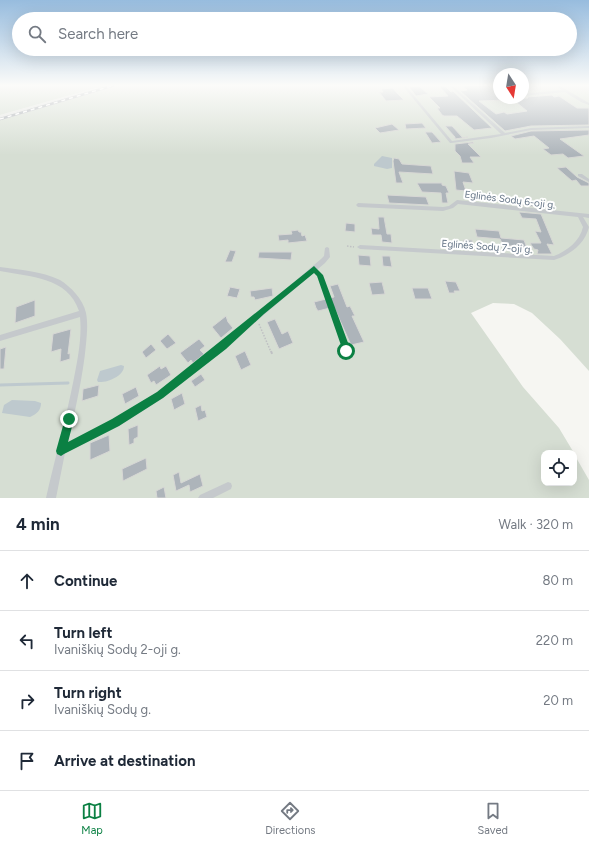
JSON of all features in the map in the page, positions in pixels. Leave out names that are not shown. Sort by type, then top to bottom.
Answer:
[{"type":"street","points":[[423,108],[452,142],[480,139],[530,129],[589,127]]},
{"type":"street","points":[[476,108],[504,134]]},
{"type":"street","points":[[580,176],[589,181]]},
{"type":"street","name":"Eglinės Sodų 6-oji g.","points":[[358,205],[443,208],[451,207],[457,202],[589,216]]},
{"type":"street","name":"Eglinės Sodų 7-oji g.","points":[[360,247],[554,258],[563,255],[583,238],[586,227],[580,216]]},
{"type":"street","points":[[61,451],[116,423],[160,395],[223,346],[256,316],[314,269],[327,257],[327,249]]},
{"type":"street","points":[[0,269],[45,278],[59,283],[68,290],[79,303],[83,313],[84,325],[77,384],[51,498]]},
{"type":"street","points":[[0,338],[83,313]]},
{"type":"street","points":[[203,498],[228,486]]},
{"type":"path","points":[[314,269],[320,275],[346,351]]},
{"type":"path","points":[[256,316],[273,356]]},
{"type":"shaded area","points":[[0,108],[24,108],[0,115]]},
{"type":"shaded area","points":[[24,108],[40,108],[0,120],[0,115]]},
{"type":"shaded area","points":[[40,108],[589,108],[589,371],[560,339],[532,313],[514,304],[493,303],[471,313],[523,387],[559,428],[572,450],[541,450],[541,486],[577,486],[577,459],[589,480],[589,498],[0,498],[0,120]]},
{"type":"shaded area","points":[[382,156],[392,158],[392,168],[387,169],[374,166],[374,164]]},
{"type":"shaded area","points":[[121,365],[124,366],[123,370],[118,376],[110,380],[98,382],[97,380],[100,371]]},
{"type":"shaded area","points":[[12,400],[35,401],[41,403],[41,405],[38,412],[30,417],[2,413],[4,405]]},
{"type":"building","points":[[437,108],[471,108],[492,128],[474,130],[457,116],[442,115]]},
{"type":"building","points":[[479,108],[488,108],[496,114],[504,112],[507,114],[527,111],[524,108],[589,108],[589,125],[531,126],[505,131]]},
{"type":"building","points":[[422,123],[426,128],[406,129],[405,124]]},
{"type":"building","points":[[392,124],[399,130],[380,133],[375,128]]},
{"type":"building","points":[[445,126],[452,126],[463,138],[455,139],[455,137]]},
{"type":"building","points":[[589,130],[589,135],[560,139],[584,156],[568,158],[563,154],[551,155],[543,149],[549,148],[534,136],[515,139],[511,136],[531,131]]},
{"type":"building","points":[[425,132],[432,132],[441,142],[432,143]]},
{"type":"building","points":[[474,143],[468,144],[481,157],[470,157],[474,163],[462,163],[460,156],[455,151],[455,144]]},
{"type":"building","points":[[394,158],[399,159],[402,164],[431,166],[433,174],[399,172],[403,183],[396,183],[393,161]]},
{"type":"building","points":[[566,167],[577,177],[589,183],[589,186],[581,186],[576,180],[572,181],[557,168]]},
{"type":"building","points":[[454,171],[469,173],[473,183],[463,182],[466,191],[456,190]]},
{"type":"building","points":[[417,183],[442,183],[442,185],[446,186],[449,193],[446,193],[448,203],[442,203],[441,193],[422,192]]},
{"type":"building","points":[[387,195],[426,197],[429,205],[389,203]]},
{"type":"building","points":[[514,201],[536,202],[538,207],[516,205]]},
{"type":"building","points":[[519,212],[541,214],[554,245],[547,244],[552,254],[537,254],[538,250],[534,249],[530,243],[541,243],[535,231],[541,232],[536,219],[522,218]]},
{"type":"building","points":[[378,217],[384,217],[387,234],[391,234],[392,243],[382,242],[381,235],[372,235],[371,228],[379,229]]},
{"type":"building","points":[[346,223],[355,224],[355,232],[345,231]]},
{"type":"building","points":[[475,229],[499,231],[501,238],[524,240],[527,248],[503,245],[500,239],[477,237]]},
{"type":"building","points":[[298,230],[301,232],[302,236],[305,235],[307,241],[288,243],[288,240],[279,241],[278,235],[292,234],[291,231]]},
{"type":"building","points":[[463,240],[472,240],[475,250],[466,249]]},
{"type":"building","points":[[230,250],[236,251],[232,262],[225,262]]},
{"type":"building","points":[[259,252],[292,252],[291,260],[258,258]]},
{"type":"building","points":[[358,255],[370,256],[371,266],[359,265]]},
{"type":"building","points":[[382,256],[390,256],[392,267],[383,266]]},
{"type":"building","points":[[445,281],[456,282],[460,291],[449,293]]},
{"type":"building","points":[[382,282],[385,294],[372,295],[369,283]]},
{"type":"building","points":[[338,284],[347,307],[350,306],[355,316],[352,316],[364,342],[351,345],[334,307],[318,311],[316,308],[314,302],[334,297],[330,286]]},
{"type":"building","points":[[230,287],[240,289],[237,298],[227,296]]},
{"type":"building","points":[[272,288],[273,296],[255,300],[254,297],[251,297],[250,291]]},
{"type":"building","points":[[412,288],[428,288],[432,299],[415,299]]},
{"type":"building","points":[[35,300],[35,316],[15,323],[16,307]]},
{"type":"building","points":[[226,316],[228,322],[233,328],[221,338],[212,327]]},
{"type":"building","points":[[275,319],[282,334],[288,331],[293,343],[279,349],[267,322]]},
{"type":"building","points":[[71,329],[68,354],[70,353],[70,359],[60,362],[61,349],[51,352],[53,334]]},
{"type":"building","points":[[168,334],[176,343],[167,349],[160,341]]},
{"type":"building","points":[[199,339],[205,346],[200,350],[204,354],[193,363],[191,360],[188,363],[180,353]]},
{"type":"building","points":[[151,344],[156,350],[146,358],[142,352]]},
{"type":"building","points":[[6,347],[4,369],[0,369],[0,349]]},
{"type":"building","points":[[245,351],[251,365],[241,370],[235,356]]},
{"type":"building","points":[[160,366],[161,369],[166,366],[171,375],[156,385],[154,381],[151,383],[147,375]]},
{"type":"building","points":[[201,374],[205,380],[195,387],[191,381]]},
{"type":"building","points":[[99,385],[98,396],[82,401],[83,389]]},
{"type":"building","points":[[136,387],[139,396],[125,404],[122,394]]},
{"type":"building","points":[[182,393],[185,404],[174,410],[171,399]]},
{"type":"building","points":[[201,405],[202,411],[205,410],[207,417],[198,421],[195,408]]},
{"type":"building","points":[[138,425],[138,437],[134,439],[134,443],[129,445],[128,429]]},
{"type":"building","points":[[109,435],[110,451],[90,460],[90,443]]},
{"type":"building","points":[[146,458],[147,469],[123,481],[122,469]]},
{"type":"building","points":[[179,472],[181,483],[200,474],[203,486],[190,492],[189,485],[176,491],[173,475]]},
{"type":"building","points":[[164,487],[166,498],[157,498],[156,491]]},
{"type":"waterway","points":[[0,385],[68,383]]},
{"type":"railway","points":[[0,119],[36,108]]},
{"type":"route","points":[[69,419],[61,451],[116,423],[160,395],[223,346],[261,312],[314,269],[320,275],[346,351]]}]
